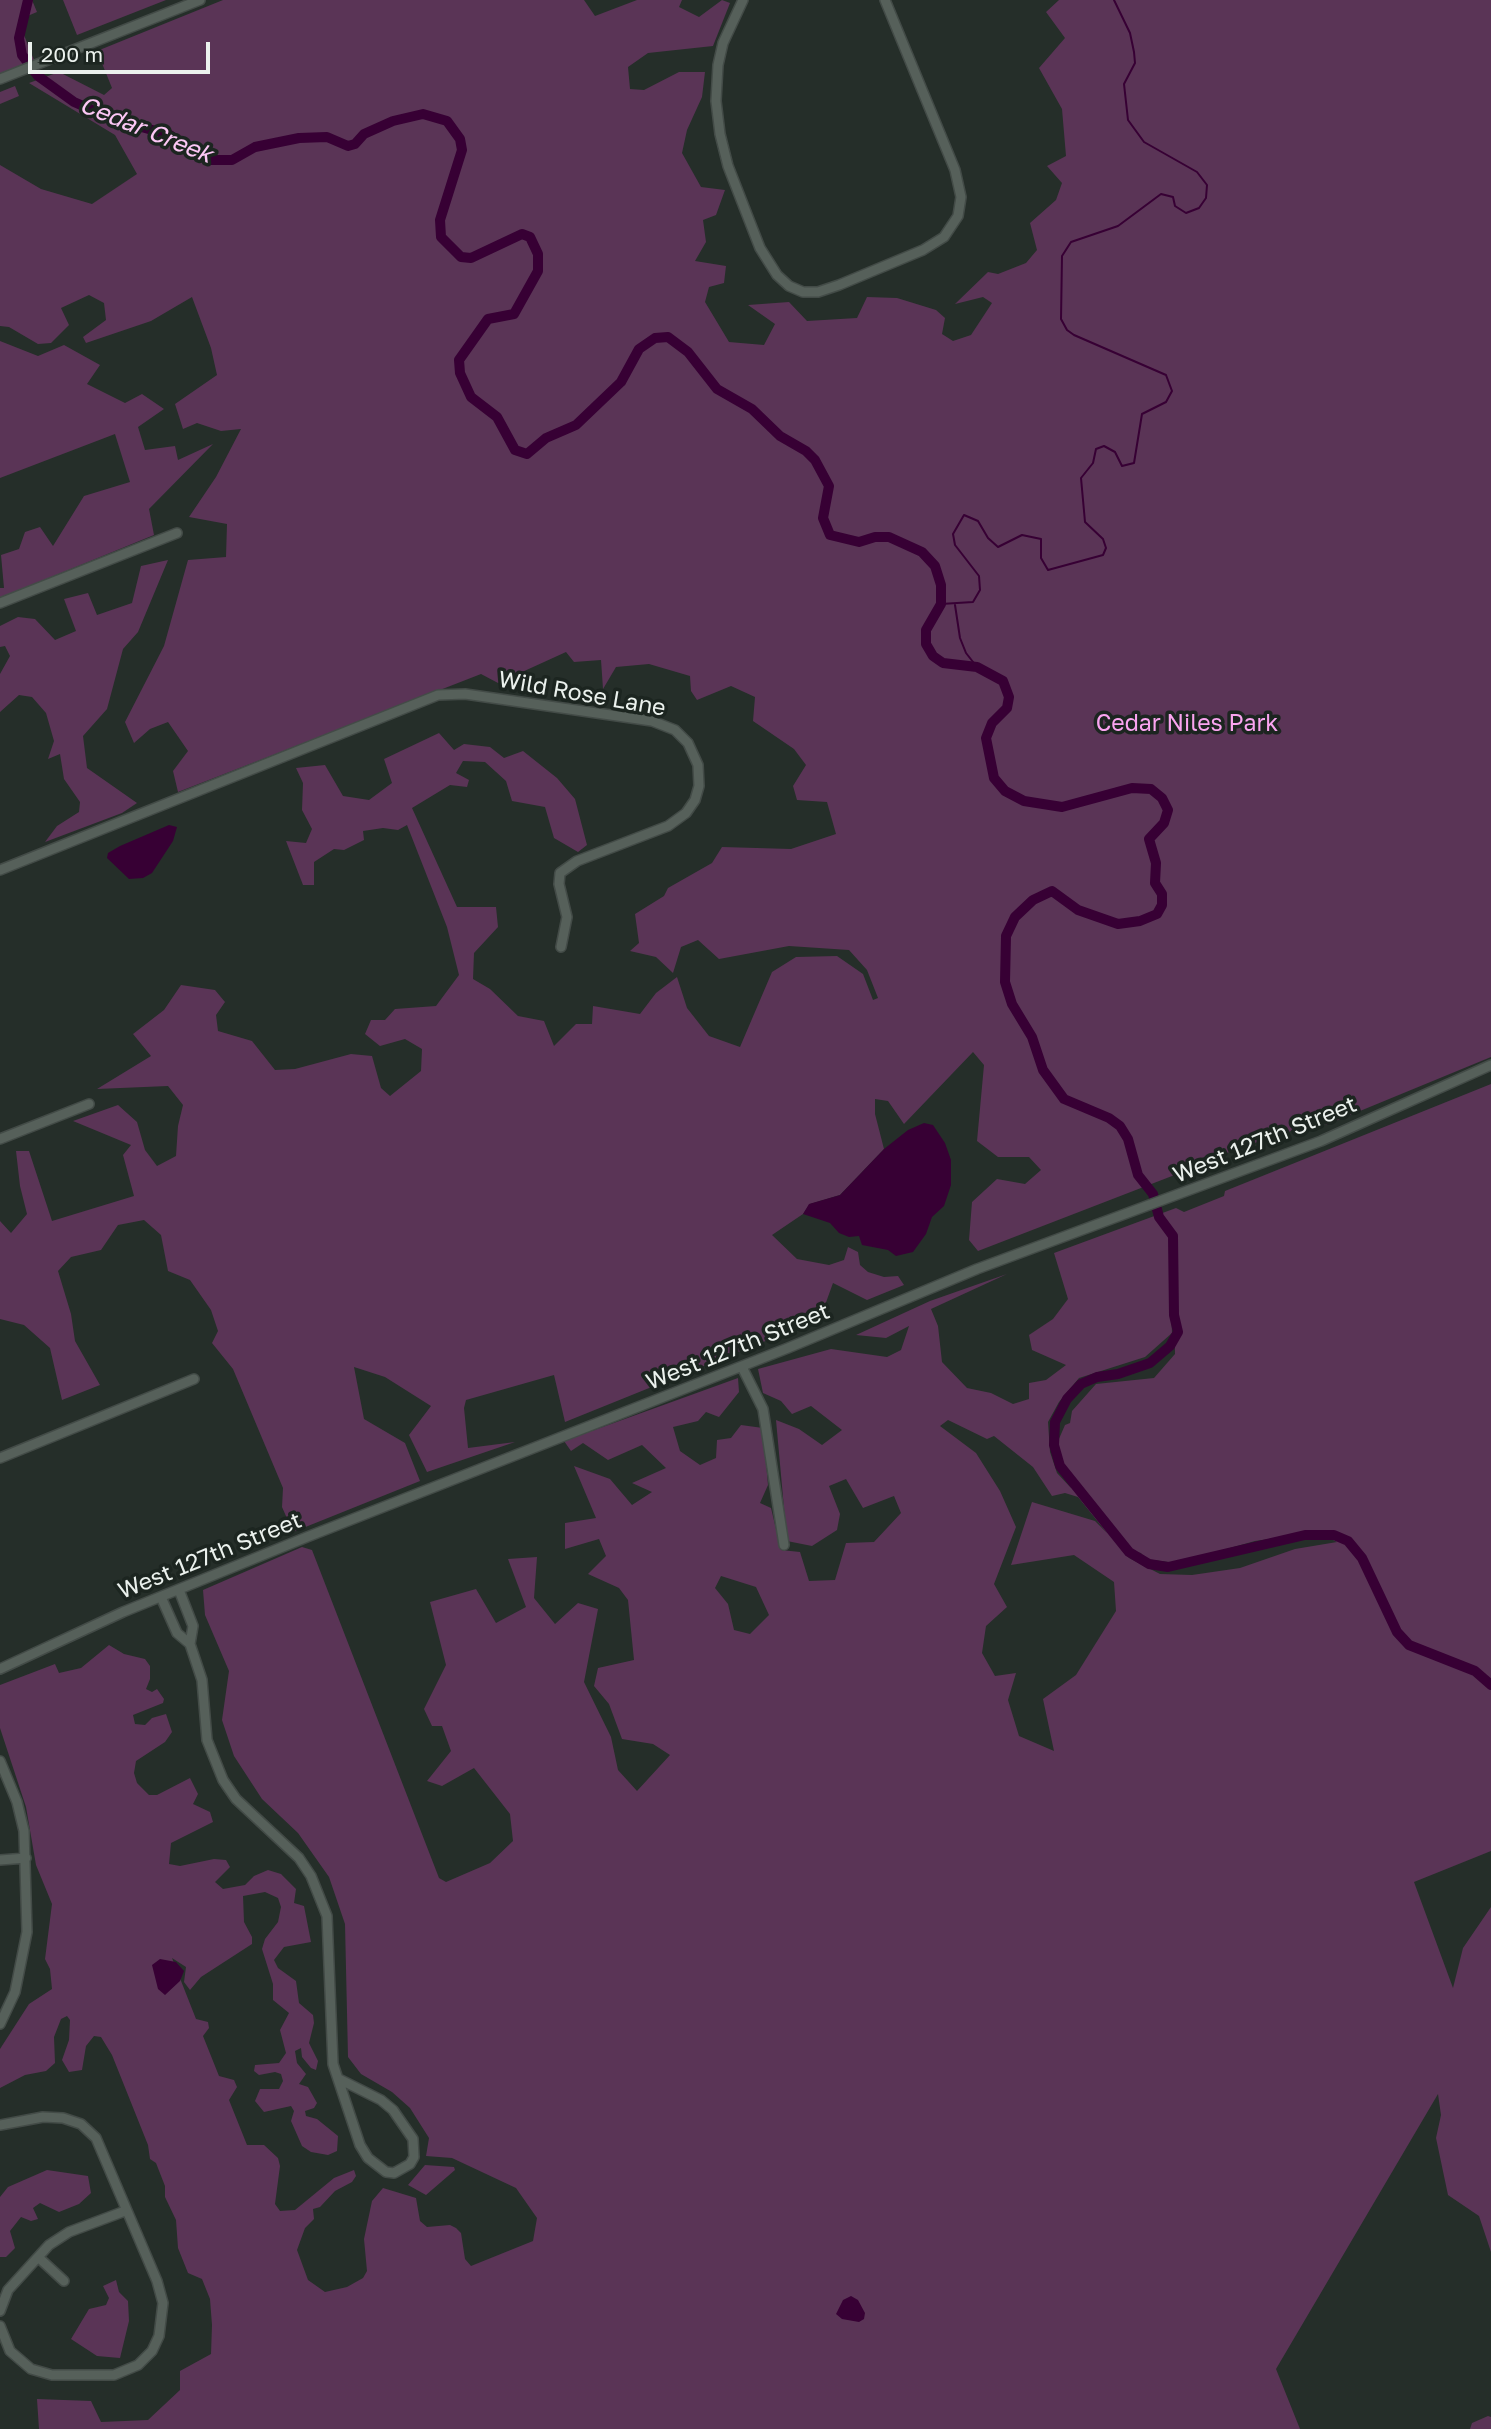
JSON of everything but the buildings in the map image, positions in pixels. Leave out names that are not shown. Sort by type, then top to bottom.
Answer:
[{"type":"street","points":[[0,79],[200,0]]},
{"type":"street","points":[[743,0],[721,51],[717,83],[717,114],[728,166],[761,248],[777,275],[797,290],[818,292],[923,250],[947,233],[958,216],[961,197],[958,181],[884,0]]},
{"type":"street","points":[[0,604],[177,533]]},
{"type":"street","name":"Wild Rose Lane","points":[[0,870],[424,700],[447,694],[652,722],[675,730],[688,743],[698,765],[699,786],[695,800],[686,813],[668,825],[578,861],[560,873],[559,884],[567,917],[561,947]]},
{"type":"street","name":"West 127th Street","points":[[0,1668],[161,1597],[742,1367],[1020,1252],[1177,1197],[1321,1141],[1491,1065]]},
{"type":"street","points":[[0,1139],[89,1104]]},
{"type":"street","points":[[742,1367],[763,1409],[784,1545]]},
{"type":"street","points":[[0,1458],[194,1379]]},
{"type":"street","points":[[179,1590],[193,1626],[190,1644],[202,1680],[207,1741],[223,1780],[236,1799],[299,1858],[320,1896],[328,1936],[329,2038],[346,2110],[368,2158],[386,2172],[394,2173],[410,2164],[414,2157],[413,2139],[393,2110],[381,2100],[339,2079]]},
{"type":"street","points":[[161,1597],[177,1633],[190,1644]]},
{"type":"street","points":[[0,1761],[17,1802],[26,1858],[27,1933],[15,1992],[0,2024]]},
{"type":"street","points":[[0,1860],[26,1858]]},
{"type":"street","points":[[0,2125],[53,2117],[81,2124],[101,2146],[162,2295],[159,2336],[145,2359],[114,2375],[40,2373],[23,2365],[10,2351],[0,2326]]},
{"type":"street","points":[[0,2311],[8,2290],[60,2237],[125,2210]]},
{"type":"street","points":[[38,2257],[64,2281]]},
{"type":"green space","points":[[0,0],[32,0],[37,12],[18,20],[34,60],[0,74]]},
{"type":"green space","points":[[63,0],[166,0],[77,35]]},
{"type":"green space","name":"Cedar Niles Park","points":[[223,0],[584,0],[595,16],[637,0],[682,0],[679,7],[699,17],[722,0],[730,3],[713,46],[648,53],[628,67],[630,89],[644,90],[679,72],[705,72],[702,97],[687,130],[682,153],[701,187],[725,190],[716,215],[703,220],[706,242],[695,261],[726,266],[724,283],[709,287],[705,302],[729,342],[764,345],[775,324],[748,305],[789,302],[807,321],[857,318],[867,297],[897,298],[936,310],[945,318],[942,334],[953,341],[971,335],[992,303],[983,297],[955,304],[988,272],[998,274],[1026,263],[1037,250],[1030,223],[1056,200],[1062,183],[1047,166],[1066,156],[1062,109],[1039,68],[1065,38],[1046,12],[1059,0],[1491,0],[1491,1057],[1326,1125],[1319,1110],[1302,1125],[1268,1143],[1266,1139],[1221,1155],[1214,1153],[1182,1166],[1185,1171],[978,1251],[969,1240],[972,1202],[997,1179],[1025,1184],[1041,1170],[1029,1157],[998,1157],[977,1141],[984,1065],[973,1052],[904,1124],[888,1101],[875,1099],[875,1114],[884,1149],[840,1195],[810,1204],[803,1214],[772,1235],[797,1259],[829,1265],[844,1260],[848,1247],[858,1252],[860,1265],[868,1272],[884,1277],[898,1276],[904,1285],[867,1300],[833,1283],[820,1319],[565,1422],[554,1375],[466,1400],[464,1408],[468,1448],[515,1442],[427,1472],[409,1435],[431,1406],[385,1377],[354,1367],[364,1419],[405,1443],[420,1481],[293,1532],[282,1507],[283,1488],[233,1369],[212,1343],[218,1331],[211,1310],[190,1280],[168,1271],[161,1235],[144,1220],[118,1225],[101,1250],[71,1257],[58,1271],[71,1314],[75,1341],[100,1385],[62,1400],[50,1348],[24,1325],[0,1319],[0,1221],[11,1233],[27,1214],[16,1151],[29,1151],[52,1221],[134,1196],[123,1155],[131,1145],[73,1121],[118,1105],[137,1122],[145,1150],[157,1166],[176,1156],[183,1105],[168,1086],[97,1089],[151,1056],[133,1034],[164,1010],[181,985],[215,990],[225,1002],[216,1015],[218,1031],[252,1041],[275,1070],[295,1069],[351,1054],[372,1056],[381,1088],[390,1096],[421,1071],[422,1049],[405,1039],[380,1046],[365,1034],[371,1020],[385,1020],[395,1009],[436,1006],[459,975],[447,927],[407,825],[398,830],[383,828],[363,831],[364,840],[344,850],[334,849],[314,862],[314,885],[303,885],[286,841],[306,843],[312,829],[302,810],[303,783],[296,768],[325,765],[343,796],[369,800],[392,783],[384,759],[439,733],[454,750],[464,744],[490,747],[504,758],[523,751],[557,778],[575,799],[587,845],[578,852],[554,838],[545,807],[512,801],[506,781],[485,762],[463,761],[456,773],[469,780],[467,787],[450,785],[412,808],[457,907],[496,907],[498,927],[474,953],[473,979],[490,989],[518,1016],[544,1021],[554,1046],[576,1024],[592,1024],[593,1006],[640,1014],[656,993],[677,977],[687,1008],[709,1036],[740,1047],[772,972],[796,957],[837,956],[863,974],[873,1000],[878,998],[867,970],[849,950],[789,946],[719,959],[698,940],[681,947],[673,973],[656,957],[630,951],[639,943],[635,914],[664,896],[668,888],[712,863],[722,847],[791,849],[836,834],[827,802],[797,800],[793,786],[806,765],[794,749],[753,721],[755,697],[731,686],[697,700],[691,691],[690,676],[649,664],[616,667],[603,689],[601,660],[574,662],[566,652],[498,683],[481,674],[178,792],[173,771],[188,751],[168,722],[150,729],[134,743],[125,722],[164,646],[188,560],[226,557],[227,524],[189,517],[216,477],[241,429],[221,431],[197,423],[183,429],[175,404],[217,375],[211,348],[192,297],[151,321],[86,343],[83,337],[106,320],[104,303],[89,295],[61,308],[69,325],[51,343],[38,344],[9,327],[0,326],[0,165],[41,189],[92,204],[137,174],[115,135],[29,83],[59,72],[104,95],[112,88],[97,51]]},
{"type":"green space","points":[[15,86],[19,96],[0,104],[0,92]]},
{"type":"green space","points":[[0,341],[38,356],[64,345],[100,365],[87,384],[125,403],[142,394],[164,409],[138,427],[145,450],[175,446],[178,460],[213,444],[149,509],[154,535],[0,598],[0,588],[4,588],[1,555],[19,549],[25,532],[40,527],[53,546],[84,496],[130,482],[115,434],[0,478]]},
{"type":"green space","points":[[168,560],[138,632],[123,649],[107,709],[83,736],[87,768],[137,803],[122,813],[45,842],[57,826],[79,812],[80,802],[64,779],[60,754],[48,759],[54,741],[46,713],[32,697],[19,695],[0,712],[0,674],[10,656],[5,646],[0,647],[0,626],[18,617],[35,619],[55,640],[76,631],[64,599],[88,593],[97,615],[132,603],[141,566]]},
{"type":"green space","points":[[1491,1084],[1491,1851],[1414,1882],[1453,1988],[1463,1948],[1491,1907],[1491,2252],[1479,2216],[1448,2195],[1436,2138],[1441,2115],[1438,2094],[1276,2369],[1300,2429],[39,2429],[37,2399],[91,2401],[101,2422],[148,2420],[180,2390],[180,2371],[211,2354],[212,2325],[210,2299],[202,2279],[188,2273],[178,2248],[176,2220],[165,2197],[165,2186],[156,2163],[150,2159],[148,2145],[112,2055],[101,2037],[94,2036],[86,2046],[82,2070],[69,2072],[62,2060],[69,2040],[70,2020],[67,2016],[61,2019],[54,2037],[55,2063],[46,2071],[25,2075],[0,2088],[0,2049],[29,2004],[52,1989],[50,1969],[45,1959],[52,1904],[36,1865],[26,1807],[0,1728],[0,1685],[55,1664],[59,1673],[81,1668],[109,1645],[124,1654],[145,1659],[150,1666],[150,1679],[146,1689],[152,1692],[157,1689],[164,1699],[163,1703],[133,1715],[135,1724],[145,1725],[152,1718],[166,1714],[172,1732],[165,1742],[136,1761],[134,1773],[137,1783],[149,1795],[157,1795],[190,1778],[198,1794],[193,1804],[210,1812],[213,1822],[171,1843],[169,1864],[180,1866],[214,1859],[226,1860],[230,1867],[215,1882],[223,1889],[245,1885],[254,1876],[268,1870],[281,1874],[296,1889],[294,1903],[304,1906],[311,1942],[284,1947],[274,1960],[278,1968],[296,1981],[299,2003],[313,2015],[314,2023],[309,2043],[318,2061],[316,2070],[302,2057],[301,2048],[295,2051],[297,2063],[306,2074],[299,2084],[308,2087],[317,2103],[314,2108],[305,2111],[306,2116],[317,2119],[338,2136],[337,2151],[328,2155],[311,2152],[302,2146],[291,2121],[294,2111],[291,2106],[264,2112],[255,2101],[260,2089],[279,2089],[283,2081],[281,2074],[275,2072],[259,2075],[254,2071],[255,2065],[279,2063],[286,2053],[280,2030],[289,2013],[273,2000],[273,1984],[262,1949],[265,1939],[278,1922],[281,1907],[278,1898],[265,1892],[243,1896],[244,1922],[252,1937],[252,1944],[201,1977],[190,1990],[184,1982],[186,1967],[172,1958],[196,2019],[208,2022],[209,2028],[203,2036],[219,2076],[234,2080],[237,2087],[229,2100],[247,2145],[264,2145],[278,2158],[280,2166],[275,2204],[280,2211],[295,2210],[334,2178],[354,2170],[356,2176],[352,2182],[335,2191],[320,2207],[313,2209],[314,2219],[305,2228],[297,2250],[308,2280],[325,2292],[347,2287],[363,2278],[367,2271],[364,2239],[372,2201],[383,2188],[416,2198],[420,2221],[427,2227],[450,2225],[456,2228],[461,2233],[465,2259],[471,2266],[533,2241],[537,2218],[516,2188],[452,2158],[426,2156],[429,2138],[410,2108],[392,2092],[361,2074],[348,2057],[345,1924],[329,1877],[298,1833],[262,1799],[234,1756],[222,1720],[229,1671],[205,1615],[203,1590],[302,1547],[312,1550],[439,1878],[446,1882],[490,1863],[513,1841],[510,1814],[474,1768],[442,1786],[427,1781],[451,1751],[442,1726],[432,1726],[424,1709],[446,1665],[430,1602],[476,1589],[496,1623],[526,1607],[508,1559],[537,1557],[534,1598],[555,1624],[578,1603],[598,1609],[584,1682],[611,1737],[618,1770],[637,1791],[670,1755],[653,1744],[622,1739],[609,1704],[594,1686],[598,1668],[634,1660],[628,1600],[619,1588],[588,1574],[606,1556],[599,1539],[565,1549],[565,1523],[596,1518],[574,1466],[610,1479],[632,1505],[652,1492],[632,1483],[666,1468],[642,1445],[608,1460],[583,1443],[571,1451],[564,1441],[738,1378],[739,1392],[719,1417],[706,1412],[698,1421],[673,1427],[680,1451],[700,1465],[716,1458],[717,1440],[731,1438],[741,1425],[763,1428],[768,1485],[760,1503],[771,1508],[781,1550],[800,1552],[809,1581],[835,1580],[846,1543],[874,1542],[901,1513],[894,1496],[863,1508],[846,1479],[829,1486],[840,1514],[837,1530],[812,1546],[787,1541],[776,1420],[799,1429],[822,1445],[842,1430],[811,1406],[792,1414],[781,1401],[763,1393],[758,1369],[831,1349],[887,1357],[901,1350],[909,1326],[886,1338],[856,1335],[930,1301],[1007,1274],[931,1309],[938,1326],[942,1362],[967,1388],[991,1393],[1013,1404],[1029,1399],[1029,1383],[1046,1380],[1066,1365],[1032,1350],[1029,1335],[1053,1319],[1068,1299],[1054,1253],[1176,1208],[1184,1212],[1224,1196],[1225,1191]],"holes":[[[1174,1279],[1175,1354],[1154,1378],[1096,1384],[1072,1411],[1070,1423],[1065,1425],[1055,1448],[1071,1488],[1057,1473],[1050,1452],[1048,1422],[1059,1402],[1079,1378],[1145,1357],[1172,1333],[1170,1282]],[[948,1420],[987,1439],[994,1436],[1033,1467],[1052,1496],[1065,1493],[1078,1497],[1107,1533],[1095,1521],[1032,1502],[1011,1565],[1074,1555],[1114,1582],[1116,1611],[1076,1675],[1043,1699],[1054,1751],[1019,1736],[1008,1700],[1016,1673],[995,1676],[982,1653],[986,1626],[1007,1607],[994,1584],[1016,1527],[1000,1491],[976,1453],[940,1426]],[[1317,1532],[1337,1542],[1295,1549],[1240,1568],[1192,1575],[1160,1574],[1129,1558],[1122,1550],[1141,1553],[1145,1559],[1176,1563],[1255,1541]],[[721,1576],[756,1587],[769,1615],[750,1634],[734,1630],[728,1604],[715,1588]]]},
{"type":"green space","points":[[425,2165],[454,2167],[455,2170],[426,2195],[408,2185]]},
{"type":"green space","points":[[47,2170],[88,2176],[91,2193],[79,2204],[59,2212],[40,2203],[33,2208],[38,2219],[31,2221],[21,2217],[10,2231],[15,2248],[6,2257],[0,2257],[0,2197],[8,2187]]},
{"type":"green space","points":[[116,2280],[119,2292],[128,2301],[129,2321],[120,2358],[97,2356],[71,2339],[89,2309],[106,2305],[109,2298],[103,2286]]},
{"type":"green space","points":[[1491,2417],[1491,2429],[1470,2429],[1472,2423]]},
{"type":"shaded area","points":[[169,825],[177,827],[173,841],[152,873],[143,878],[129,879],[107,858],[108,853],[120,846]]},
{"type":"shaded area","points":[[924,1123],[933,1125],[945,1143],[951,1160],[951,1185],[944,1206],[932,1217],[926,1234],[913,1252],[896,1256],[888,1250],[862,1245],[859,1236],[849,1237],[839,1233],[830,1223],[803,1214],[809,1204],[840,1195],[884,1149],[908,1130]]},
{"type":"shaded area","points":[[160,1959],[176,1962],[184,1971],[180,1981],[165,1995],[158,1989],[152,1965]]},
{"type":"shaded area","points":[[851,2296],[858,2300],[865,2313],[864,2319],[859,2322],[842,2319],[836,2314],[843,2300]]},
{"type":"waterway","name":"Cedar Creek","points":[[28,0],[19,38],[22,55],[38,76],[74,102],[113,119],[170,135],[189,151],[208,160],[232,160],[255,147],[299,138],[327,137],[348,146],[355,144],[364,134],[393,121],[423,114],[447,121],[460,139],[462,150],[440,220],[441,237],[461,257],[471,258],[522,234],[530,237],[538,254],[538,271],[514,314],[488,319],[459,360],[460,373],[471,397],[497,417],[515,450],[527,454],[546,438],[576,425],[621,382],[639,349],[655,338],[668,337],[688,352],[717,389],[752,409],[780,436],[806,451],[815,460],[829,486],[823,518],[830,535],[859,542],[875,537],[889,537],[922,552],[935,566],[941,585],[941,604],[926,630],[926,644],[933,656],[943,663],[977,667],[1003,681],[1009,697],[1007,708],[992,723],[986,738],[994,778],[1005,791],[1024,801],[1062,807],[1132,788],[1151,789],[1162,798],[1168,810],[1164,823],[1149,839],[1156,863],[1155,883],[1162,894],[1162,905],[1157,914],[1140,921],[1118,924],[1078,910],[1052,891],[1033,900],[1015,917],[1006,936],[1005,982],[1012,1004],[1032,1037],[1043,1070],[1064,1099],[1109,1118],[1120,1126],[1128,1139],[1138,1175],[1153,1194],[1159,1217],[1173,1236],[1174,1315],[1178,1332],[1170,1346],[1150,1363],[1118,1374],[1097,1377],[1081,1384],[1067,1399],[1055,1422],[1054,1445],[1060,1466],[1129,1552],[1149,1564],[1168,1567],[1305,1535],[1334,1535],[1348,1541],[1362,1558],[1397,1632],[1409,1645],[1475,1671],[1491,1685]]},
{"type":"waterway","points":[[941,604],[973,602],[980,590],[979,576],[955,545],[953,534],[964,515],[978,521],[988,538],[998,547],[1022,535],[1041,539],[1041,558],[1048,570],[1103,555],[1106,548],[1103,539],[1085,522],[1081,478],[1093,463],[1096,449],[1104,446],[1115,452],[1122,466],[1134,463],[1142,414],[1166,402],[1172,391],[1166,375],[1074,335],[1067,330],[1061,319],[1062,256],[1071,242],[1118,226],[1161,194],[1173,197],[1175,206],[1186,213],[1199,208],[1206,198],[1207,185],[1197,172],[1144,142],[1128,120],[1124,84],[1135,63],[1134,52],[1130,33],[1114,0]]},
{"type":"waterway","points":[[955,605],[960,638],[966,653],[977,667]]}]
